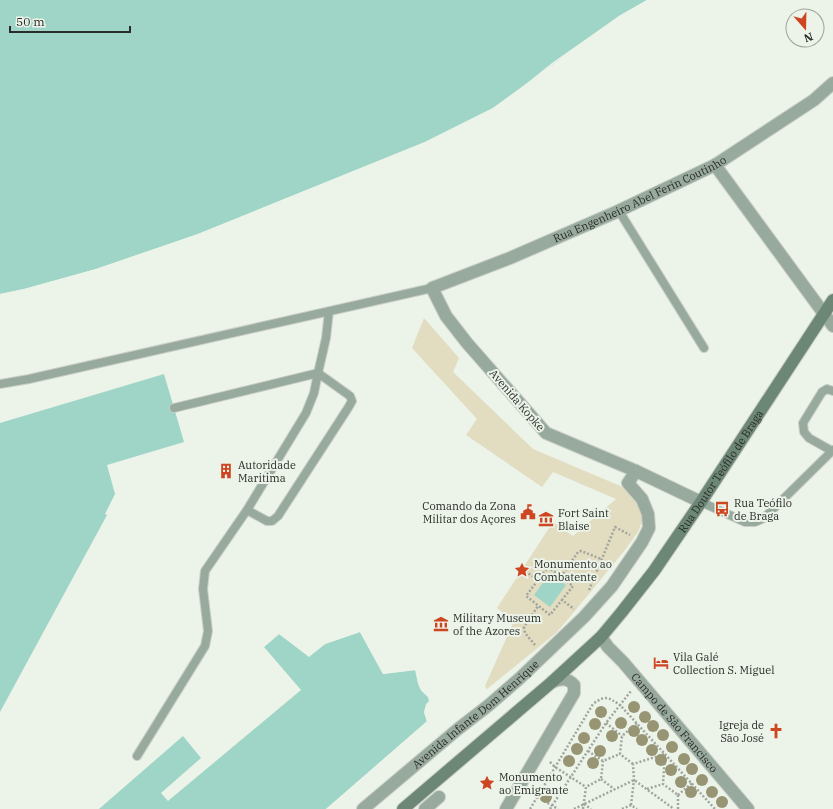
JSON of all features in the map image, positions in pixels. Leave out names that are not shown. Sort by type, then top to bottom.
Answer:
[{"type":"main road","name":"Rua Doutor Teófilo de Braga","points":[[601,637],[654,571],[833,300]]},
{"type":"main road","points":[[403,809],[552,682],[601,637]]},
{"type":"street","name":"Rua Engenheiro Abel Ferin Coutinho","points":[[432,288],[510,258],[619,211],[715,165],[814,100],[833,83]]},
{"type":"street","points":[[715,165],[833,326]]},
{"type":"street","name":"Avenida Kopke","points":[[432,288],[446,316],[467,344],[546,433],[636,471],[701,502]]},
{"type":"street","points":[[584,617],[612,586],[642,542],[649,528],[648,514],[642,499],[628,484],[636,471]]},
{"type":"street","name":"Avenida Infante Dom Henrique","points":[[363,809],[458,729],[489,705],[520,678],[584,617]]},
{"type":"street","name":"Campo de São Francisco","points":[[601,637],[748,809]]},
{"type":"street","points":[[506,809],[574,693],[574,684],[567,679],[552,682]]},
{"type":"street","points":[[425,809],[439,797],[433,809]]},
{"type":"lane","points":[[619,211],[704,348]]},
{"type":"lane","points":[[0,384],[29,379],[432,288]]},
{"type":"lane","points":[[137,756],[205,646],[208,631],[203,589],[205,570],[247,510],[306,413],[314,393],[326,338],[329,311]]},
{"type":"lane","points":[[174,408],[318,373],[350,396],[352,401],[278,516],[272,521],[267,521],[247,510]]},
{"type":"lane","points":[[0,389],[29,379]]},
{"type":"lane","points":[[701,502],[745,522],[755,522],[764,518],[832,451],[808,438],[804,432],[803,423],[822,392],[827,389],[833,391]]},
{"type":"path","points":[[596,604],[587,595],[614,527]]},
{"type":"path","points":[[561,577],[578,552],[581,551],[601,559]]},
{"type":"path","points":[[548,567],[561,577],[573,586],[550,615],[526,596],[548,567]]},
{"type":"path","points":[[522,569],[538,580]]},
{"type":"path","points":[[562,600],[584,617]]},
{"type":"path","points":[[538,606],[524,627],[524,630],[543,656]]},
{"type":"path","points":[[530,809],[593,704],[601,698],[610,698],[620,705],[715,809]]},
{"type":"path","points":[[550,809],[606,723],[620,705]]},
{"type":"path","points":[[606,723],[622,736]]},
{"type":"path","points":[[620,754],[622,736],[637,723]]},
{"type":"path","points":[[540,750],[555,767],[586,787]]},
{"type":"path","points":[[588,751],[603,761]]},
{"type":"path","points":[[603,761],[620,754]]},
{"type":"path","points":[[620,754],[633,764],[634,780],[631,805]]},
{"type":"path","points":[[633,764],[665,754]]},
{"type":"path","points":[[663,784],[665,754]]},
{"type":"path","points":[[601,779],[603,761]]},
{"type":"path","points":[[586,787],[601,779]]},
{"type":"path","points":[[601,779],[614,789]]},
{"type":"path","points":[[634,780],[674,809]]},
{"type":"path","points":[[574,809],[634,780]]},
{"type":"path","points":[[678,809],[678,795],[692,783]]},
{"type":"path","points":[[647,789],[663,784]]},
{"type":"path","points":[[663,784],[678,795]]},
{"type":"path","points":[[583,809],[586,787]]},
{"type":"path","points":[[537,797],[558,809]]},
{"type":"path","points":[[584,804],[591,809]]},
{"type":"path","points":[[622,809],[631,805]]},
{"type":"path","points":[[631,805],[637,809]]},
{"type":"path","points":[[709,809],[712,806]]},
{"type":"shaded area","points":[[424,318],[459,358],[453,372],[533,449],[625,488],[638,503],[641,513],[642,521],[638,532],[625,550],[556,633],[487,689],[485,686],[514,621],[497,608],[553,522],[573,536],[616,499],[553,472],[542,487],[466,435],[477,419],[412,348]]},
{"type":"water","points":[[0,0],[647,0],[619,16],[493,108],[425,142],[198,234],[96,269],[24,289],[0,294]]},
{"type":"water","points":[[164,374],[184,442],[107,465],[115,494],[105,514],[107,515],[0,712],[0,423]]},
{"type":"water","points":[[550,573],[566,585],[550,607],[534,595]]},
{"type":"water","points":[[360,632],[383,674],[416,670],[420,688],[430,701],[424,712],[427,721],[326,809],[99,809],[183,736],[201,758],[161,793],[168,801],[301,690],[264,647],[279,634],[309,656],[325,644]]},
{"type":"pier","points":[[649,0],[648,2],[620,18],[553,64],[522,90],[494,109],[426,144],[199,236],[97,271],[0,296],[0,294],[24,289],[96,269],[198,234],[425,142],[493,108],[552,63],[619,16]]},
{"type":"pier","points":[[360,630],[362,631],[385,672],[417,668],[422,688],[432,700],[428,705],[426,712],[429,722],[329,809],[326,809],[427,722],[424,712],[426,704],[429,701],[428,697],[421,690],[415,670],[383,674],[360,632],[325,644],[309,657],[279,634],[264,647],[262,645],[279,632],[309,654],[324,642]]},
{"type":"place","name":"Autoridade Maritima","points":[[226,471]]},
{"type":"place","name":"Rua Teófilo de Braga","points":[[722,509]]},
{"type":"place","name":"Comando da Zona Militar dos Açores","points":[[528,512]]},
{"type":"place","name":"Fort Saint Blaise","points":[[546,519]]},
{"type":"place","name":"Monumento ao Combatente","points":[[522,570]]},
{"type":"place","name":"Military Museum of the Azores","points":[[441,624]]},
{"type":"place","name":"Vila Galé Collection S. Miguel","points":[[661,663]]},
{"type":"place","name":"Igreja de São José","points":[[776,731]]},
{"type":"place","name":"Monumento ao Emigrante","points":[[487,783]]}]
